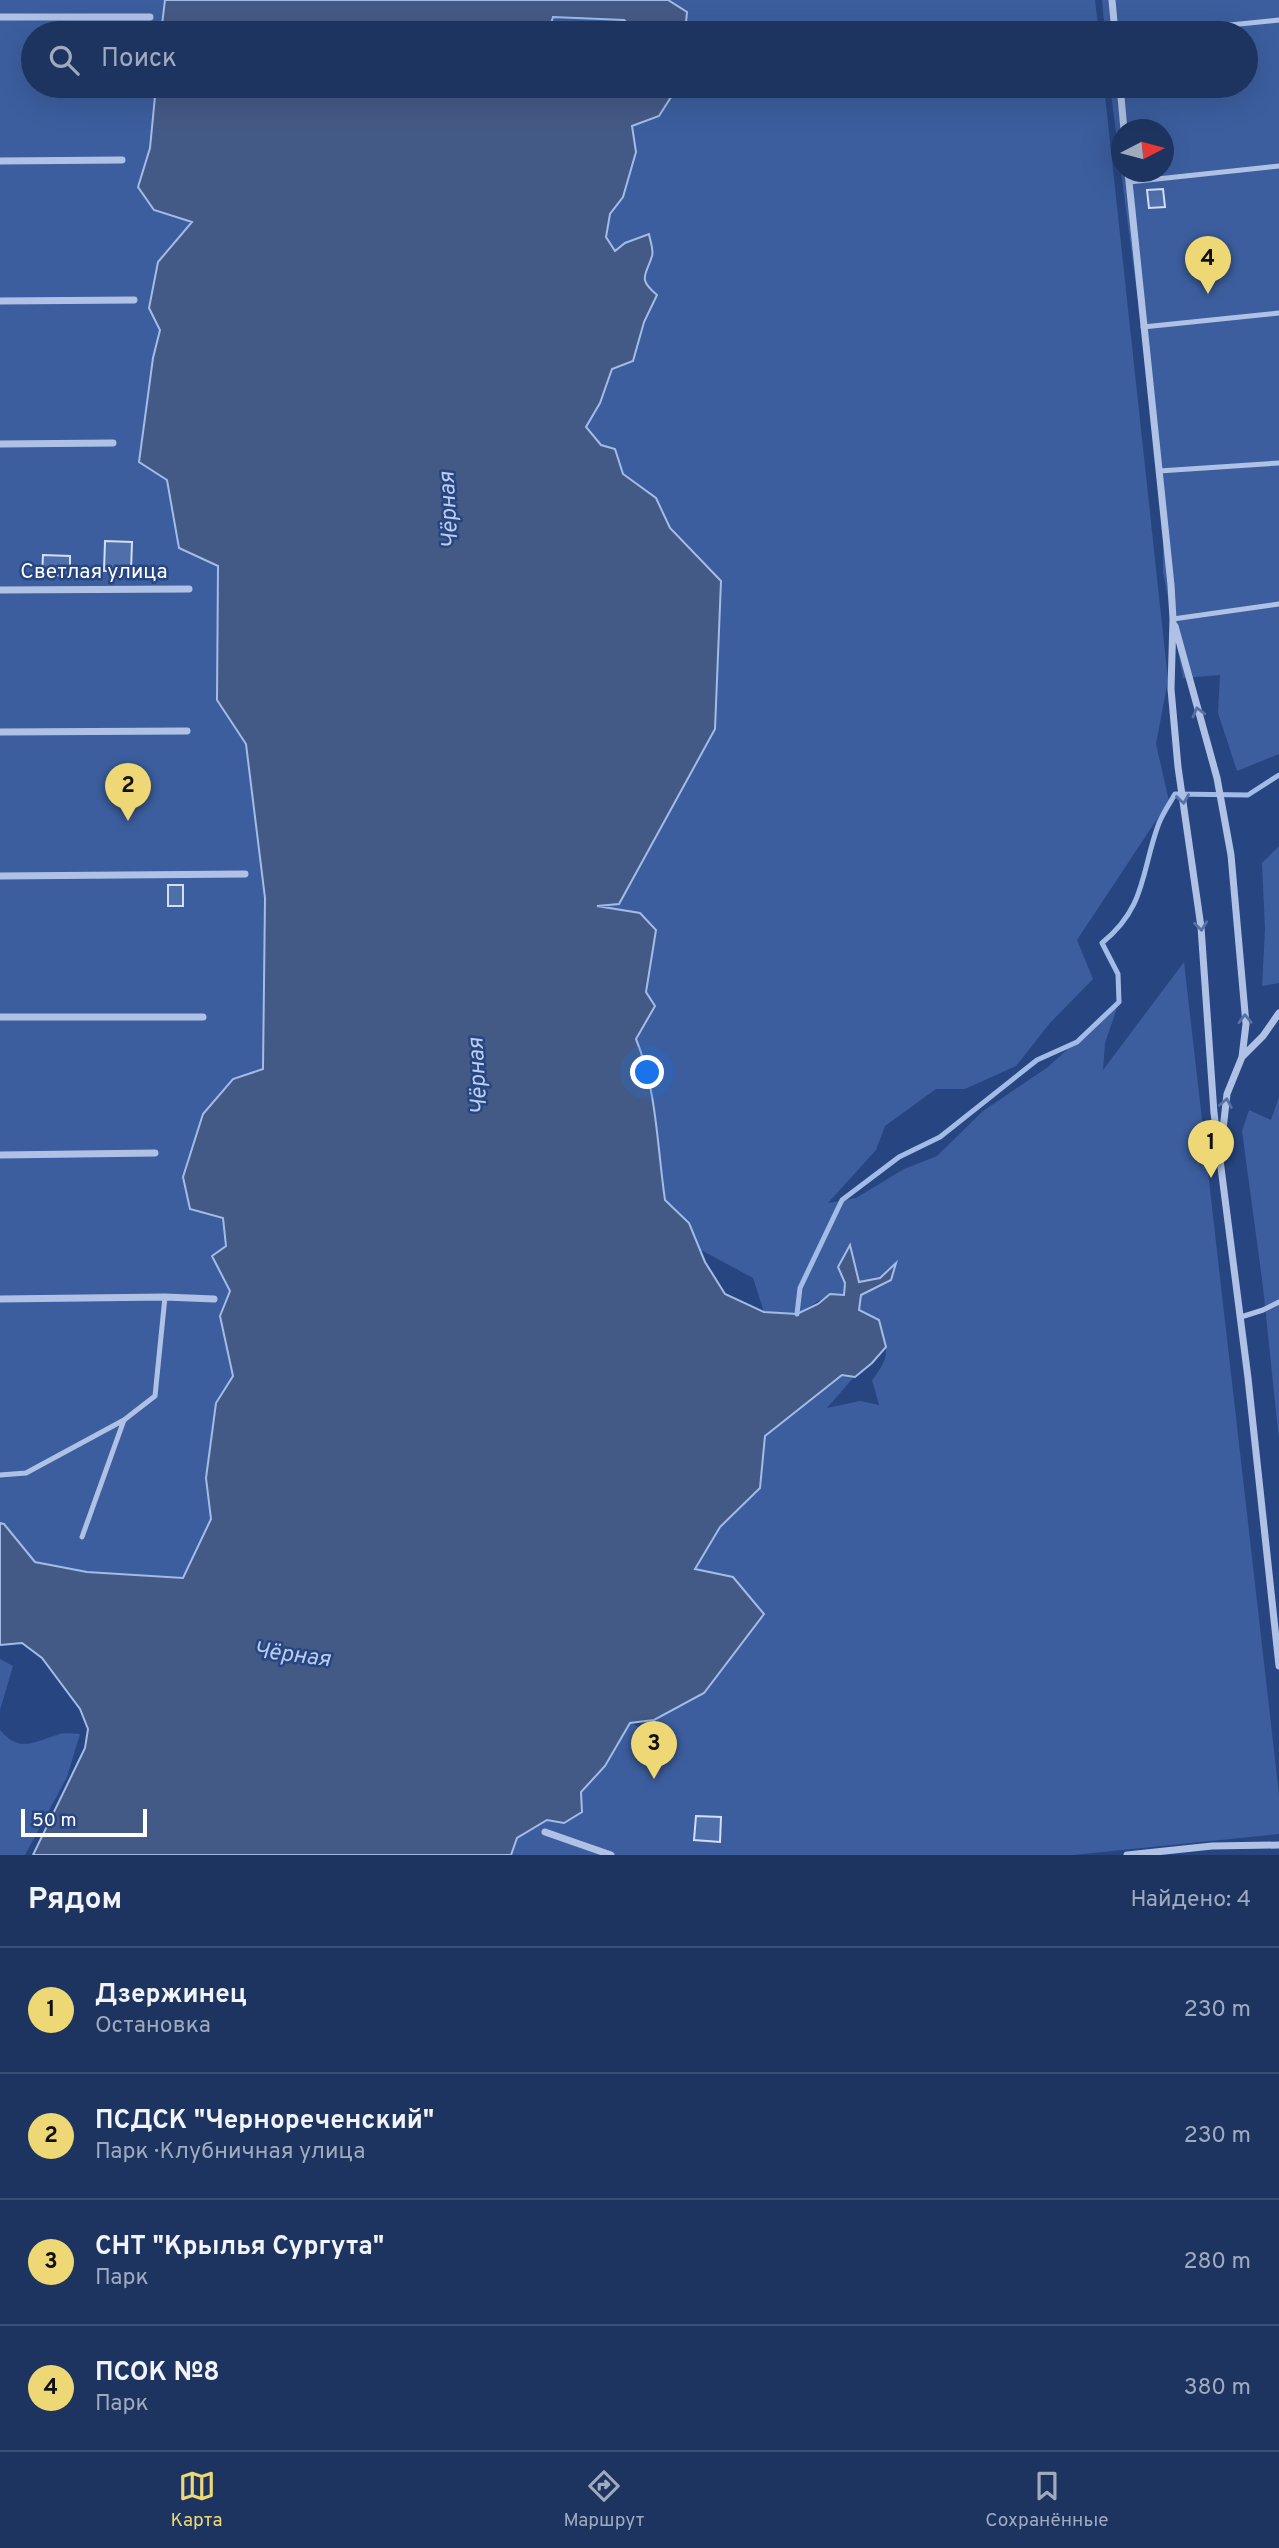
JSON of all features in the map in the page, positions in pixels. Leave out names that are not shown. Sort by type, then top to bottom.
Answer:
[{"type":"street","points":[[1112,0],[1114,21]]},
{"type":"street","points":[[0,17],[150,17]]},
{"type":"street","points":[[1121,98],[1123,119]]},
{"type":"street","points":[[0,161],[122,160]]},
{"type":"street","points":[[1129,182],[1173,619],[1171,689],[1178,767],[1201,927],[1214,1113],[1241,1317],[1279,1666]]},
{"type":"street","points":[[0,301],[134,300]]},
{"type":"street","points":[[0,444],[113,443]]},
{"type":"street","name":"Светлая улица","points":[[0,590],[189,589]]},
{"type":"street","points":[[1173,619],[1217,778],[1228,831],[1246,1024],[1242,1057],[1227,1094],[1221,1152]]},
{"type":"street","points":[[0,732],[187,731]]},
{"type":"street","points":[[0,876],[245,874]]},
{"type":"street","points":[[1242,1057],[1263,1036],[1279,1013]]},
{"type":"street","points":[[0,1017],[203,1017]]},
{"type":"street","points":[[0,1155],[155,1153]]},
{"type":"street","points":[[0,1299],[214,1299]]},
{"type":"street","points":[[545,1832],[611,1855]]},
{"type":"street","points":[[1127,1855],[1212,1846],[1279,1845]]},
{"type":"street","points":[[1212,1846],[1214,1855]]},
{"type":"lane","points":[[1258,22],[1279,20]]},
{"type":"lane","points":[[1174,177],[1279,166]]},
{"type":"lane","points":[[1143,327],[1279,313]]},
{"type":"lane","points":[[1159,471],[1279,464]]},
{"type":"lane","points":[[1173,619],[1279,604]]},
{"type":"lane","points":[[0,1475],[26,1473],[124,1420],[155,1396],[165,1297]]},
{"type":"lane","points":[[1241,1317],[1279,1302]]},
{"type":"lane","points":[[82,1538],[124,1420]]},
{"type":"shaded area","points":[[0,0],[165,0],[162,21],[21,21],[21,98],[155,98],[150,148],[139,187],[154,210],[193,221],[158,262],[149,308],[160,330],[153,358],[139,462],[167,479],[179,548],[218,565],[217,700],[246,744],[265,898],[263,1070],[233,1079],[223,1217],[226,1246],[212,1256],[230,1291],[220,1316],[233,1377],[216,1403],[206,1478],[211,1519],[183,1579],[87,1572],[35,1561],[4,1524],[0,1523]]},
{"type":"shaded area","points":[[668,0],[1095,0],[1098,21],[686,21],[687,12]]},
{"type":"shaded area","points":[[1102,0],[1279,0],[1279,754],[1237,771],[1218,713],[1220,675],[1183,678],[1163,572],[1163,509],[1122,182],[1174,182],[1174,119],[1114,119],[1112,98],[1258,98],[1258,21],[1104,21]]},
{"type":"shaded area","points":[[553,17],[625,21],[552,21]]},
{"type":"shaded area","points":[[670,98],[1105,98],[1111,151],[1111,182],[1114,182],[1168,680],[1156,744],[1169,801],[1077,940],[1093,979],[1050,1023],[1016,1066],[965,1089],[936,1089],[885,1126],[876,1150],[828,1203],[856,1198],[904,1169],[937,1156],[983,1111],[1048,1067],[1119,1002],[1105,1043],[1103,1070],[1184,962],[1279,1794],[1279,1834],[1073,1855],[511,1855],[516,1838],[547,1820],[564,1823],[581,1792],[605,1766],[631,1723],[659,1737],[654,1720],[704,1693],[695,1569],[720,1527],[760,1488],[765,1436],[842,1375],[854,1377],[827,1408],[860,1401],[879,1405],[872,1380],[885,1358],[884,1339],[879,1320],[858,1310],[861,1295],[891,1280],[894,1264],[880,1278],[859,1282],[850,1246],[838,1267],[845,1283],[844,1295],[830,1294],[797,1314],[764,1312],[753,1278],[701,1250],[689,1223],[665,1200],[646,1061],[636,1039],[655,1006],[646,992],[656,930],[593,906],[721,581],[670,528],[656,498],[623,474],[615,449],[601,445],[586,427],[600,403],[612,369],[633,361],[644,322],[656,296],[645,281],[652,254],[649,234],[625,243],[615,251],[606,237],[610,214],[623,197],[631,126],[659,116]]},
{"type":"shaded area","points":[[1279,846],[1279,983],[1262,986],[1265,929],[1262,863]]},
{"type":"shaded area","points":[[1279,1097],[1279,1440],[1263,1287],[1242,1131],[1249,1110],[1271,1120]]},
{"type":"shaded area","points":[[0,1659],[13,1666],[0,1710]]},
{"type":"shaded area","points":[[0,1730],[20,1744],[34,1743],[63,1734],[80,1734],[67,1777],[25,1855],[0,1855]]},
{"type":"water","points":[[165,0],[668,0],[687,12],[686,21],[553,17],[552,21],[162,21]]},
{"type":"water","name":"Чёрная","points":[[155,98],[670,98],[659,116],[632,126],[636,152],[623,197],[610,214],[606,237],[615,251],[625,243],[649,234],[652,254],[645,280],[657,295],[644,322],[633,361],[612,369],[600,403],[586,427],[601,445],[615,449],[623,474],[656,498],[670,528],[721,581],[715,729],[619,904],[597,906],[640,913],[656,930],[646,992],[655,1006],[636,1039],[652,1098],[665,1200],[689,1223],[705,1262],[725,1294],[764,1312],[797,1314],[818,1304],[830,1294],[844,1295],[845,1283],[838,1267],[850,1245],[859,1282],[880,1278],[896,1263],[891,1280],[861,1295],[859,1310],[879,1320],[886,1347],[855,1377],[842,1375],[765,1436],[760,1488],[720,1527],[695,1569],[733,1577],[764,1614],[704,1693],[654,1720],[630,1723],[605,1766],[581,1792],[582,1812],[564,1823],[547,1820],[517,1838],[511,1855],[33,1855],[85,1748],[88,1729],[80,1709],[42,1658],[22,1643],[0,1645],[0,1523],[4,1524],[35,1562],[87,1572],[183,1578],[211,1519],[206,1478],[216,1403],[233,1376],[220,1316],[230,1291],[212,1256],[226,1246],[223,1218],[190,1209],[183,1177],[203,1114],[233,1079],[263,1069],[265,898],[246,744],[217,700],[218,566],[179,548],[167,480],[139,462],[153,358],[160,330],[149,308],[158,262],[192,222],[154,210],[138,187],[150,148]]},
{"type":"building","points":[[1163,189],[1165,207],[1149,208],[1147,190]]},
{"type":"building","points":[[105,541],[132,542],[131,571],[104,571]]},
{"type":"building","points":[[43,555],[70,556],[70,576],[42,575]]},
{"type":"building","points":[[168,885],[183,885],[183,906],[168,906]]},
{"type":"building","points":[[696,1816],[721,1817],[720,1842],[694,1840]]},
{"type":"waterway","points":[[797,1314],[800,1288],[842,1200],[899,1157],[940,1137],[1037,1060],[1077,1042],[1119,1002],[1118,974],[1102,943],[1117,929],[1135,902],[1159,823],[1175,794],[1248,795],[1279,775]]},
{"type":"place","name":"ПСОК №8","points":[[1208,294]]},
{"type":"place","name":"ПСДСК \"Чернореченский\"","points":[[128,821]]},
{"type":"place","name":"Дзержинец","points":[[1211,1178]]},
{"type":"place","name":"CНТ \"Крылья Сургута\"","points":[[654,1779]]}]
